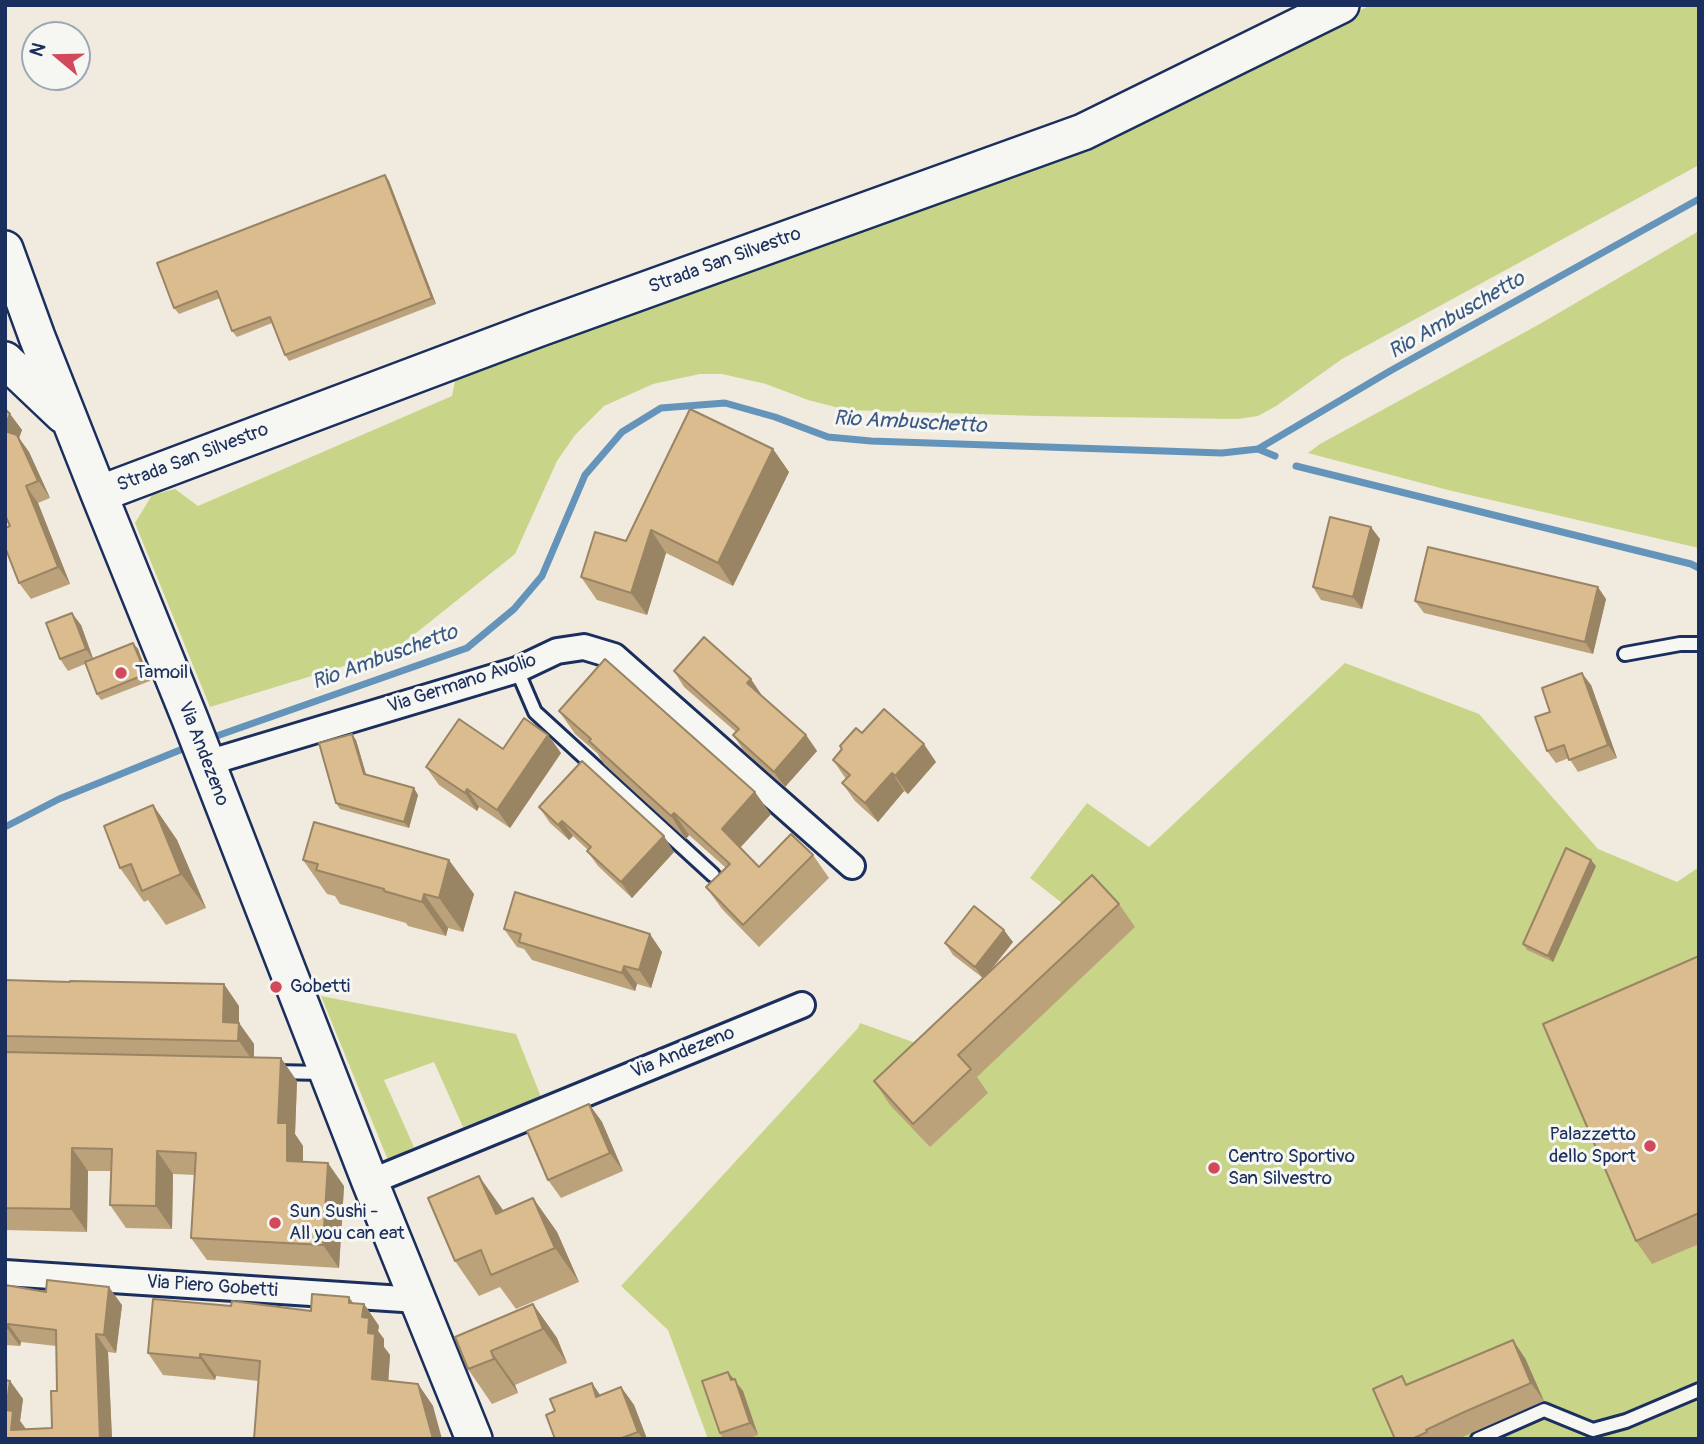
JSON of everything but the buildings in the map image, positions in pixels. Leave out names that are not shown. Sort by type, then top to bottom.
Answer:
[{"type":"street","name":"Strada San Silvestro","points":[[99,494],[537,329],[1083,132],[1341,5]]},
{"type":"street","name":"Via Andezeno","points":[[5,248],[19,324],[71,423],[474,1439]]},
{"type":"street","points":[[5,360],[71,423]]},
{"type":"street","name":"Via Germano Avolio","points":[[207,763],[517,670],[557,651],[584,647],[614,656],[852,866]]},
{"type":"street","name":"Via Andezeno","points":[[370,1182],[802,1005]]},
{"type":"street","name":"Via Piero Gobetti","points":[[5,1273],[418,1300]]},
{"type":"lane","points":[[1625,654],[1680,644],[1699,644]]},
{"type":"lane","points":[[517,670],[535,712],[713,875]]},
{"type":"lane","points":[[261,1072],[328,1073]]},
{"type":"lane","points":[[1478,1439],[1544,1410],[1593,1430],[1626,1421],[1699,1390]]},
{"type":"green space","points":[[1371,5],[1699,5],[1699,165],[1342,359],[1258,416],[1237,419],[847,410],[808,400],[766,384],[722,374],[700,374],[653,384],[604,406],[575,435],[557,461],[515,554],[390,652],[210,707],[135,523],[152,495],[175,489],[198,506],[452,396],[456,376],[1086,142]]},
{"type":"green space","points":[[1699,231],[1699,548],[1448,490],[1308,453],[1538,325]]},
{"type":"green space","name":"Centro Sportivo San Silvestro","points":[[1345,663],[1479,714],[1598,849],[1677,882],[1699,867],[1699,1439],[708,1439],[668,1330],[621,1286],[860,1023],[935,1050],[1080,917],[1030,878],[1087,803],[1149,847]]},
{"type":"green space","points":[[321,996],[516,1034],[541,1097],[463,1127],[434,1062],[384,1080],[414,1147],[388,1160]]},
{"type":"waterway","name":"Rio Ambuschetto","points":[[208,739],[467,648],[514,609],[542,576],[585,475],[622,432],[661,408],[725,403],[775,417],[828,437],[871,441],[1222,453],[1258,449],[1390,371],[1699,199]]},
{"type":"waterway","points":[[1258,449],[1275,456]]},
{"type":"waterway","points":[[1296,466],[1699,568]]},
{"type":"waterway","name":"Rio Ambuschetto","points":[[5,827],[59,799],[190,746]]},
{"type":"place","name":"Tamoil","points":[[121,673]]},
{"type":"place","name":"Gobetti","points":[[276,987]]},
{"type":"place","name":"Palazzetto dello Sport","points":[[1650,1146]]},
{"type":"place","name":"Centro Sportivo San Silvestro","points":[[1214,1168]]},
{"type":"place","name":"Sun Sushi - All you can eat","points":[[275,1223]]}]
